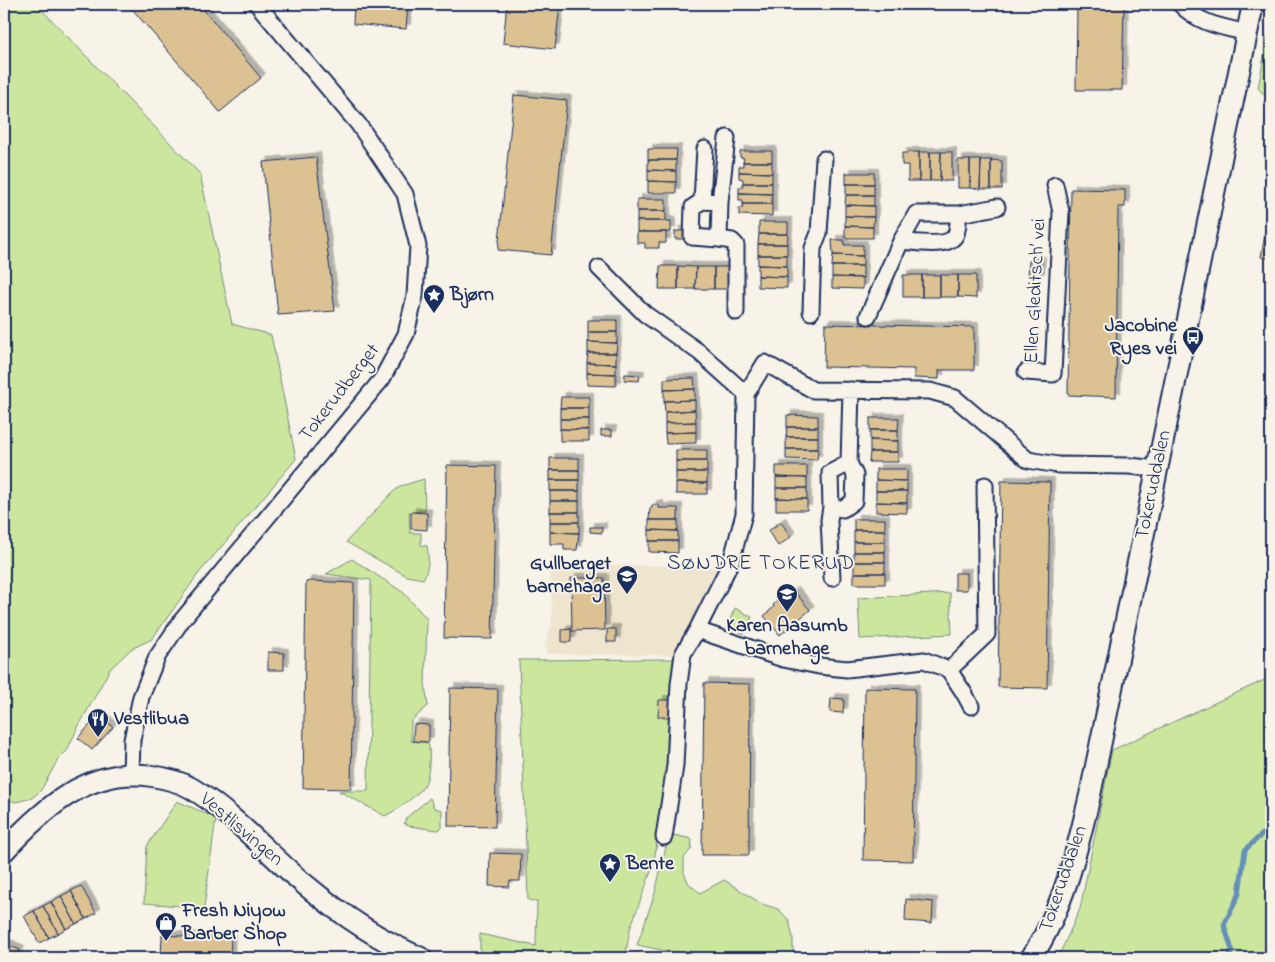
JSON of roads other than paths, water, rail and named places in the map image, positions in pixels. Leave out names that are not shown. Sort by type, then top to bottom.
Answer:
[{"type":"street","name":"Tokerudberget","points":[[131,774],[132,740],[136,719],[157,657],[182,620],[382,379],[406,334],[415,296],[418,246],[405,194],[360,125],[257,4]]},
{"type":"street","points":[[1180,4],[1207,23],[1248,33]]},
{"type":"street","name":"Tokeruddalen","points":[[1031,958],[1053,920],[1081,836],[1254,4]]},
{"type":"street","points":[[719,239],[720,202],[727,138]]},
{"type":"street","points":[[702,201],[704,149]]},
{"type":"street","points":[[811,312],[813,248],[819,233],[824,158]]},
{"type":"street","name":"Ellen Gleditsch’ vei","points":[[1026,372],[1053,374],[1061,212],[1055,186]]},
{"type":"street","points":[[720,202],[702,201],[693,207],[692,237],[732,241],[736,245],[736,312]]},
{"type":"street","points":[[868,316],[901,241],[916,214],[959,214],[997,207]]},
{"type":"street","points":[[901,241],[935,244],[949,242],[956,235],[959,214]]},
{"type":"street","points":[[599,268],[644,314],[699,352],[746,394]]},
{"type":"street","points":[[664,837],[675,766],[678,684],[682,658],[730,562],[744,514],[746,394],[765,363],[813,390],[930,390],[956,398],[1028,460],[1058,466],[1130,466],[1156,469]]},
{"type":"street","points":[[831,507],[843,509],[854,501],[855,475],[849,463],[851,390]]},
{"type":"street","points":[[832,578],[829,520],[831,507],[830,473],[849,463]]},
{"type":"street","points":[[949,670],[987,634],[985,485]]},
{"type":"street","points":[[697,630],[783,659],[818,666],[847,669],[924,660],[949,670],[971,706]]},
{"type":"street","name":"Vestlisvingen","points":[[5,848],[31,822],[69,793],[86,784],[131,774],[173,780],[189,787],[217,806],[324,900],[367,930],[421,958]]},
{"type":"waterway","points":[[1229,958],[1232,950],[1224,925],[1239,894],[1245,850],[1271,826]]},
{"type":"place","name":"Bjørn","points":[[434,314]]},
{"type":"place","name":"Jacobine Ryes vei","points":[[1193,356]]},
{"type":"place","name":"Gullberget barnehage","points":[[627,595]]},
{"type":"place","name":"Karen Aasumb barnehage","points":[[787,613]]},
{"type":"place","name":"Vestlibua","points":[[98,738]]},
{"type":"place","name":"Bente","points":[[610,883]]},
{"type":"place","name":"Fresh Niyow Barber Shop","points":[[166,942]]},
{"type":"district","name":"SØNDRE TOKERUD","points":[[761,564]]}]
